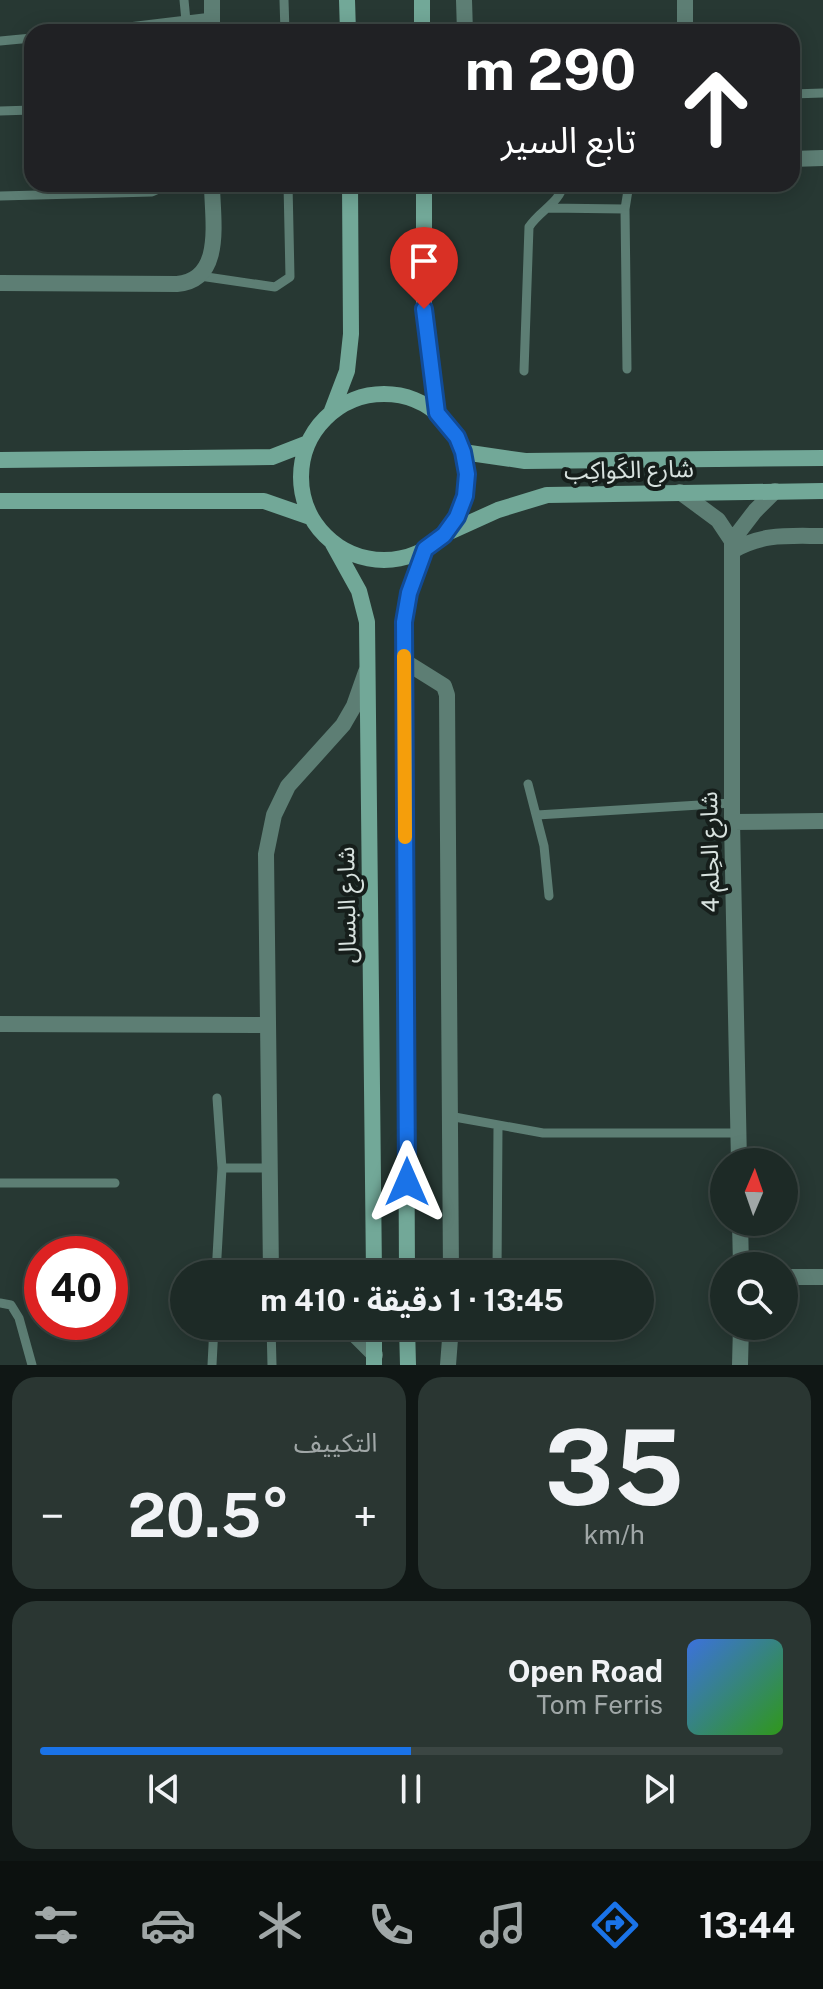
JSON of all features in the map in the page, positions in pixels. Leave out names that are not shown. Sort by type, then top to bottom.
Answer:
[{"type":"street","points":[[347,0],[348,24]]},
{"type":"street","points":[[422,0],[422,24]]},
{"type":"street","points":[[464,0],[465,24]]},
{"type":"street","points":[[685,0],[685,24]]},
{"type":"street","points":[[800,159],[823,158]]},
{"type":"street","points":[[0,283],[185,283],[200,276],[210,263],[212,192]]},
{"type":"street","points":[[331,413],[347,371],[351,334],[350,192]]},
{"type":"street","points":[[424,192],[424,309],[437,413]]},
{"type":"street","points":[[373,395],[395,395],[437,413],[448,424],[463,452],[467,474],[465,496],[457,517],[444,535],[425,549],[407,557],[388,560],[359,556],[333,544],[310,517],[300,480],[308,443],[318,427],[331,413],[351,401],[373,395]]},
{"type":"street","points":[[0,460],[272,457],[308,443]]},
{"type":"street","name":"شارع الكَواكِب","points":[[463,452],[525,461],[823,458]]},
{"type":"street","points":[[732,546],[775,491]]},
{"type":"street","name":"شارع الكَواكِب","points":[[444,535],[498,510],[547,495],[823,491]]},
{"type":"street","points":[[680,492],[718,520],[732,546]]},
{"type":"street","points":[[0,501],[264,501],[310,517]]},
{"type":"street","points":[[732,546],[771,536],[823,536]]},
{"type":"street","name":"شارع البسال","points":[[333,544],[359,591],[367,622],[374,1260]]},
{"type":"street","name":"شارع الحِلم 4","points":[[732,546],[732,822],[739,1148]]},
{"type":"street","points":[[407,1260],[404,622],[409,593],[425,549]]},
{"type":"street","points":[[404,661],[444,686],[447,695],[451,1260]]},
{"type":"street","points":[[271,1260],[266,854],[274,815],[288,786],[343,725],[354,706],[367,670]]},
{"type":"street","points":[[732,822],[823,821]]},
{"type":"street","points":[[0,1024],[268,1025]]},
{"type":"street","points":[[798,1277],[823,1277]]},
{"type":"street","points":[[358,1340],[375,1360]]},
{"type":"street","points":[[374,1340],[375,1360]]},
{"type":"street","points":[[407,1340],[408,1365]]},
{"type":"street","points":[[448,1365],[450,1340]]},
{"type":"street","points":[[740,1365],[741,1340]]},
{"type":"lane","points":[[184,0],[186,21]]},
{"type":"lane","points":[[284,0],[285,24]]},
{"type":"lane","points":[[159,24],[212,16]]},
{"type":"lane","points":[[0,41],[24,39]]},
{"type":"lane","points":[[800,94],[823,93]]},
{"type":"lane","points":[[0,111],[24,110]]},
{"type":"lane","points":[[0,196],[152,192]]},
{"type":"lane","points":[[200,276],[275,287],[290,277],[288,192]]},
{"type":"lane","points":[[524,371],[529,227],[562,192]]},
{"type":"lane","points":[[627,369],[625,209],[628,192]]},
{"type":"lane","points":[[548,208],[625,209]]},
{"type":"lane","points":[[528,784],[546,856],[549,896]]},
{"type":"lane","points":[[537,815],[732,803]]},
{"type":"lane","points":[[217,1098],[222,1168],[217,1260]]},
{"type":"lane","points":[[449,1116],[543,1133],[738,1133]]},
{"type":"lane","points":[[497,1260],[498,1126]]},
{"type":"lane","points":[[222,1168],[270,1168]]},
{"type":"lane","points":[[0,1183],[115,1183]]},
{"type":"lane","points":[[0,1303],[11,1305],[19,1318],[32,1365]]},
{"type":"lane","points":[[212,1365],[213,1340]]},
{"type":"lane","points":[[271,1340],[272,1365]]},
{"type":"slow traffic","points":[[404,656],[405,837]]},
{"type":"route","points":[[407,1182],[404,622],[409,593],[425,549],[444,535],[457,517],[465,496],[467,474],[457,437],[437,413],[424,309]]}]
